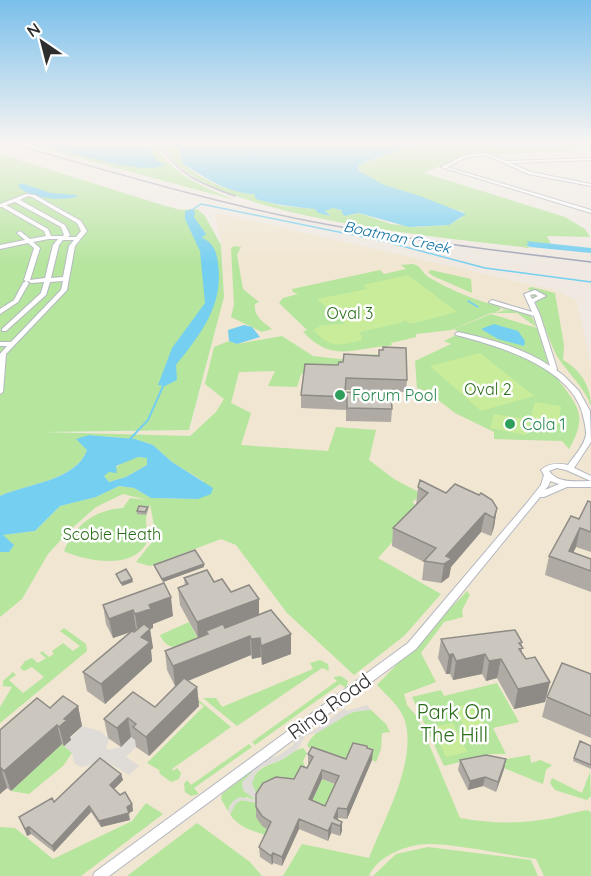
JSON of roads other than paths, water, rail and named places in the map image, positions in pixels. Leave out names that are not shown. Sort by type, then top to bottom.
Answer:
[{"type":"street","points":[[501,184],[591,212]]},
{"type":"street","points":[[0,392],[3,354],[10,344],[60,297],[72,246],[84,231],[79,222],[28,195],[1,206]]},
{"type":"street","points":[[4,330],[44,294],[56,245],[67,235],[63,226],[16,200]]},
{"type":"street","points":[[1,206],[46,230],[49,237]]},
{"type":"street","points":[[0,312],[21,295],[28,281],[36,248],[32,241],[20,232]]},
{"type":"street","points":[[0,247],[49,237],[77,239]]},
{"type":"street","points":[[28,281],[66,279]]},
{"type":"street","points":[[492,302],[537,315]]},
{"type":"street","points":[[532,302],[554,369]]},
{"type":"street","points":[[8,306],[27,309]]},
{"type":"street","points":[[458,334],[525,352],[554,369],[576,390],[584,402],[591,423],[590,436],[569,467]]},
{"type":"street","points":[[0,344],[10,344]]},
{"type":"street","points":[[569,467],[591,479]]},
{"type":"street","points":[[568,484],[576,477],[569,467]]},
{"type":"street","name":"Ring Road","points":[[568,484],[548,477],[544,472],[547,468],[569,467]]},
{"type":"street","name":"Ring Road","points":[[530,506],[548,477]]},
{"type":"street","name":"Ring Road","points":[[99,876],[412,646],[530,506],[547,490],[568,484],[591,484]]},
{"type":"water","points":[[24,184],[51,193],[77,195],[77,197],[54,199],[37,196],[18,186]]},
{"type":"water","points":[[218,184],[382,184],[466,214],[449,225],[409,227],[359,213],[344,216],[341,210],[333,208],[325,211],[331,216],[318,213],[315,209],[263,201],[256,199],[254,194]]},
{"type":"water","points":[[192,209],[195,212],[194,217],[206,234],[202,238],[212,245],[217,255],[219,279],[217,293],[208,319],[176,365],[177,380],[165,386],[158,385],[172,348],[205,303],[200,251],[185,219],[185,211]]},
{"type":"water","points":[[526,241],[591,248],[591,253],[530,247],[526,245],[529,243]]},
{"type":"water","points":[[494,324],[518,331],[525,341],[524,346],[498,339],[481,329]]},
{"type":"water","points":[[244,325],[252,327],[260,337],[237,344],[229,341],[228,330]]},
{"type":"water","points":[[89,435],[135,439],[153,445],[172,462],[213,488],[211,494],[198,499],[151,498],[134,488],[119,486],[96,497],[60,506],[35,531],[3,535],[14,545],[9,552],[0,552],[0,496],[49,480],[72,469],[87,450],[76,439]],"holes":[[[138,457],[147,458],[147,465],[126,477],[109,482],[104,476],[109,472],[117,473],[116,466]]]},
{"type":"waterway","name":"Boatman Creek","points":[[192,210],[201,204],[383,241],[485,268],[591,282]]},
{"type":"waterway","points":[[468,301],[478,307]]},
{"type":"waterway","points":[[129,440],[148,420],[164,384]]},
{"type":"railway","points":[[157,184],[258,210],[331,225],[405,238],[591,262]]},
{"type":"railway","points":[[204,184],[235,196]]},
{"type":"place","name":"Forum Pool","points":[[340,395]]},
{"type":"place","name":"Cola 1","points":[[510,424]]},
{"type":"park label","name":"Oval 3","points":[[350,313]]},
{"type":"park label","name":"Oval 2","points":[[488,389]]},
{"type":"park label","name":"Scobie Heath","points":[[112,534]]},
{"type":"park label","name":"Park On The Hill","points":[[454,722]]}]
